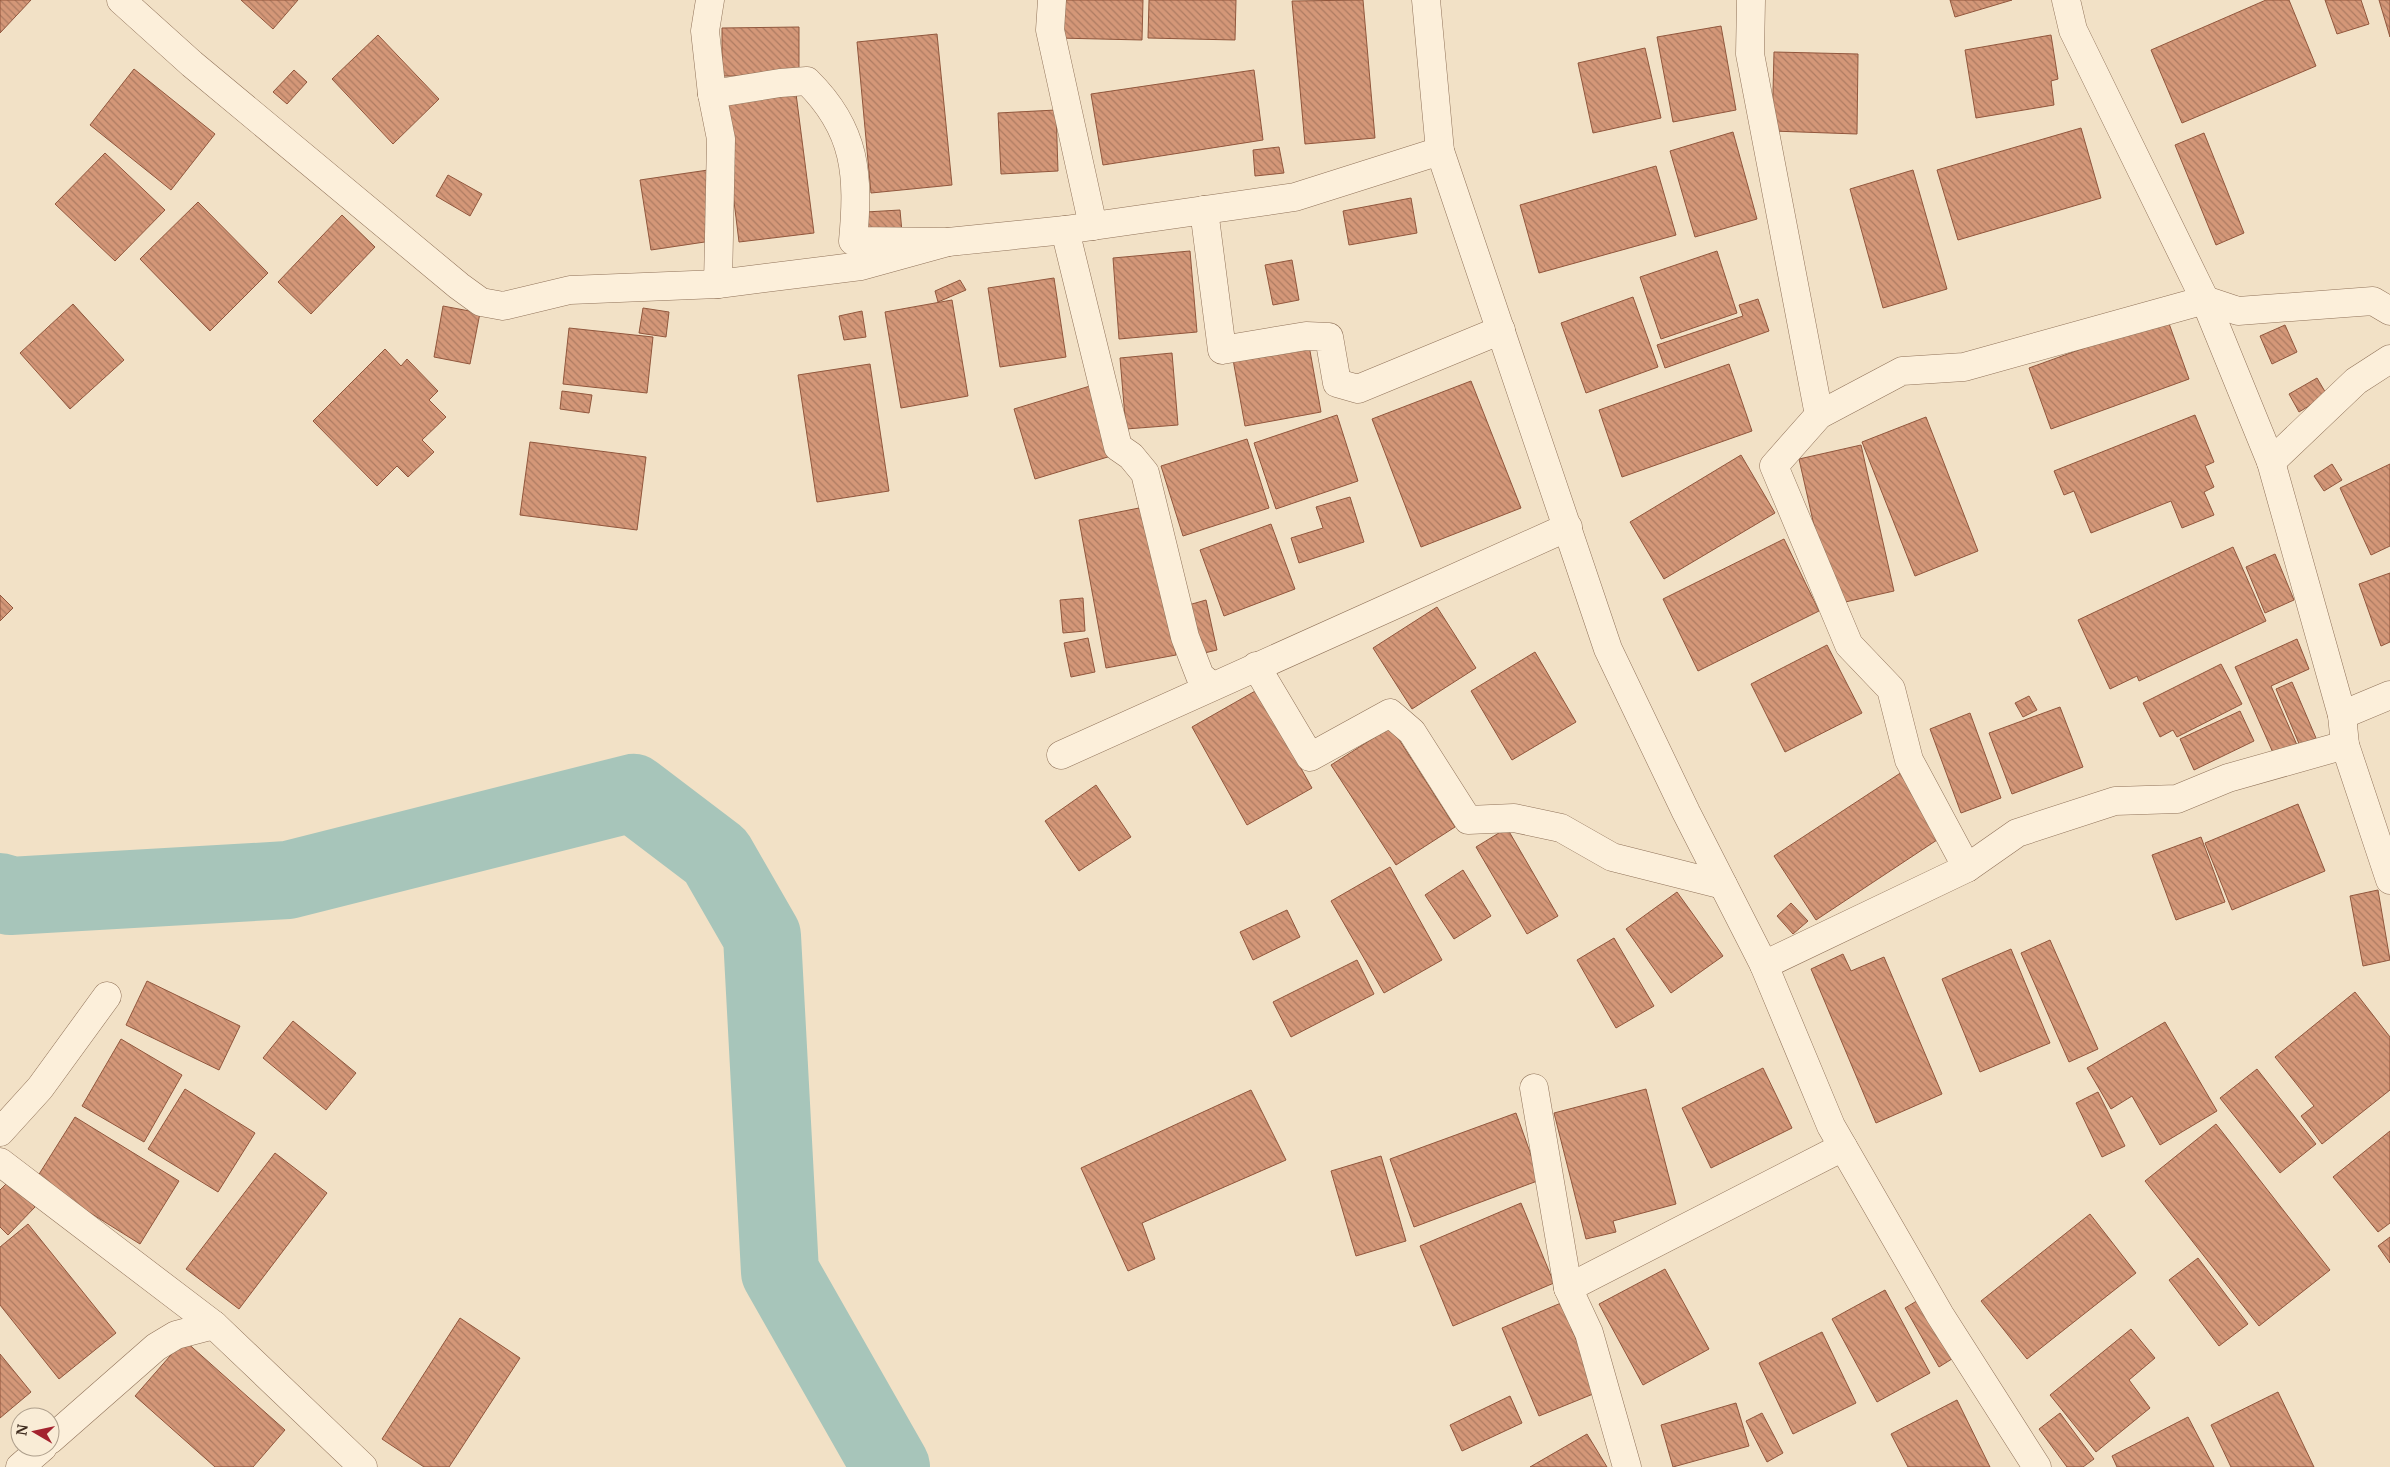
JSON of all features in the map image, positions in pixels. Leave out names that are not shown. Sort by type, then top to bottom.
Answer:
[{"type":"street","points":[[121,0],[192,64],[459,286],[492,304],[570,290],[718,284],[861,266],[948,242]]},
{"type":"street","points":[[710,0],[705,30],[712,94],[720,139],[718,284]]},
{"type":"street","points":[[1052,0],[1050,30],[1093,226]]},
{"type":"street","points":[[1426,0],[1440,151],[1608,649],[1764,965],[1830,1126],[1940,1315],[2037,1467]]},
{"type":"street","points":[[1751,0],[1750,54],[1818,415]]},
{"type":"street","points":[[2066,0],[2077,38],[2205,300],[2271,462],[2342,715],[2345,745],[2390,880]]},
{"type":"street","points":[[712,94],[780,83],[807,81],[824,98],[850,143],[857,196],[853,241],[948,242],[1065,230],[1295,197],[1440,151]]},
{"type":"street","points":[[1204,210],[1222,350],[1306,336],[1329,337],[1337,383],[1358,389],[1501,330]]},
{"type":"street","points":[[1065,230],[1118,447],[1131,456],[1145,474],[1176,607],[1200,676],[1212,686]]},
{"type":"street","points":[[1967,868],[1909,760],[1891,689],[1849,645],[1774,466],[1818,415],[1902,371],[1964,367],[2205,300],[2238,311],[2373,301],[2390,311]]},
{"type":"street","points":[[2271,462],[2356,381],[2390,360]]},
{"type":"street","points":[[1061,755],[1256,666],[1568,528]]},
{"type":"street","points":[[1256,666],[1310,757],[1390,713],[1412,732],[1468,820],[1514,818],[1561,828],[1612,857],[1723,885]]},
{"type":"street","points":[[2342,715],[2390,695]]},
{"type":"street","points":[[1764,965],[1967,868],[2017,833],[2115,801],[2177,799],[2228,778],[2345,745]]},
{"type":"street","points":[[0,1132],[40,1088],[107,996]]},
{"type":"street","points":[[1534,1088],[1568,1288],[1589,1333],[1627,1467]]},
{"type":"street","points":[[1568,1288],[1843,1147]]},
{"type":"street","points":[[0,1162],[214,1325],[363,1467]]},
{"type":"street","points":[[60,1431],[156,1347],[176,1335],[214,1325]]},
{"type":"street","points":[[20,1467],[31,1457]]},
{"type":"building","points":[[0,0],[31,0],[0,33]]},
{"type":"building","points":[[241,0],[298,0],[273,29]]},
{"type":"building","points":[[1059,0],[1143,0],[1142,40],[1058,38]]},
{"type":"building","points":[[1149,0],[1236,0],[1235,40],[1148,38]]},
{"type":"building","points":[[1363,0],[1375,138],[1305,144],[1292,1]]},
{"type":"building","points":[[1950,0],[2012,0],[1955,17]]},
{"type":"building","points":[[2266,0],[2289,0],[2316,66],[2182,123],[2151,50]]},
{"type":"building","points":[[2325,0],[2361,0],[2369,24],[2337,34]]},
{"type":"building","points":[[2379,0],[2390,0],[2390,37]]},
{"type":"building","points":[[1721,26],[1736,110],[1673,122],[1657,37]]},
{"type":"building","points":[[799,27],[799,76],[722,76],[722,28]]},
{"type":"building","points":[[937,34],[952,185],[871,193],[857,42]]},
{"type":"building","points":[[378,35],[439,99],[393,144],[332,79]]},
{"type":"building","points":[[2051,35],[2058,79],[2051,81],[2054,105],[1976,118],[1965,50]]},
{"type":"building","points":[[1645,48],[1661,118],[1593,133],[1578,63]]},
{"type":"building","points":[[1774,52],[1858,54],[1857,134],[1772,131]]},
{"type":"building","points":[[134,69],[215,134],[171,190],[90,125]]},
{"type":"building","points":[[294,70],[307,82],[287,104],[273,92]]},
{"type":"building","points":[[1254,70],[1263,140],[1103,165],[1091,94]]},
{"type":"building","points":[[795,86],[814,233],[739,242],[721,96]]},
{"type":"building","points":[[1056,110],[1058,171],[1001,174],[998,113]]},
{"type":"building","points":[[2081,128],[2101,198],[1958,240],[1937,170]]},
{"type":"building","points":[[1733,132],[1757,219],[1695,237],[1670,151]]},
{"type":"building","points":[[2204,133],[2244,233],[2216,245],[2175,145]]},
{"type":"building","points":[[1279,147],[1284,173],[1255,176],[1253,150]]},
{"type":"building","points":[[105,153],[165,210],[115,261],[55,204]]},
{"type":"building","points":[[1656,166],[1676,235],[1539,273],[1520,205]]},
{"type":"building","points":[[708,170],[718,240],[651,250],[640,180]]},
{"type":"building","points":[[1913,170],[1947,289],[1883,308],[1850,189]]},
{"type":"building","points":[[448,175],[482,194],[470,216],[436,196]]},
{"type":"building","points":[[1411,198],[1417,233],[1349,245],[1343,211]]},
{"type":"building","points":[[198,202],[268,273],[210,331],[140,259]]},
{"type":"building","points":[[900,210],[902,232],[868,234],[866,212]]},
{"type":"building","points":[[342,215],[375,247],[311,314],[278,282]]},
{"type":"building","points":[[1190,251],[1197,332],[1119,339],[1113,258]]},
{"type":"building","points":[[1717,251],[1737,313],[1661,339],[1640,277]]},
{"type":"building","points":[[1292,260],[1299,300],[1273,305],[1265,265]]},
{"type":"building","points":[[1054,278],[1066,357],[1000,367],[988,288]]},
{"type":"building","points":[[960,280],[966,290],[938,302],[935,291]]},
{"type":"building","points":[[1633,297],[1658,367],[1586,393],[1561,323]]},
{"type":"building","points":[[1758,299],[1769,331],[1665,368],[1657,345],[1743,316],[1739,305]]},
{"type":"building","points":[[952,300],[968,396],[901,408],[885,312]]},
{"type":"building","points":[[73,304],[124,360],[70,409],[20,353]]},
{"type":"building","points":[[443,306],[480,313],[470,364],[434,357]]},
{"type":"building","points":[[643,308],[669,312],[666,337],[639,333]]},
{"type":"building","points":[[862,311],[866,337],[844,340],[839,316]]},
{"type":"building","points":[[2167,318],[2189,379],[2051,429],[2029,368]]},
{"type":"building","points":[[2285,325],[2297,352],[2272,364],[2260,336]]},
{"type":"building","points":[[569,328],[653,337],[647,393],[563,384]]},
{"type":"building","points":[[1308,340],[1321,412],[1245,426],[1232,354]]},
{"type":"building","points":[[385,349],[401,366],[407,359],[438,391],[429,400],[446,417],[422,440],[434,452],[408,477],[397,466],[377,486],[313,421]]},
{"type":"building","points":[[1172,353],[1178,425],[1126,429],[1120,358]]},
{"type":"building","points":[[870,364],[889,491],[817,502],[798,375]]},
{"type":"building","points":[[1729,364],[1752,431],[1622,477],[1599,410]]},
{"type":"building","points":[[2317,378],[2327,395],[2299,412],[2289,394]]},
{"type":"building","points":[[1471,381],[1521,508],[1421,547],[1372,419]]},
{"type":"building","points":[[1090,386],[1111,456],[1035,479],[1014,409]]},
{"type":"building","points":[[562,391],[592,395],[589,413],[560,409]]},
{"type":"building","points":[[1337,415],[1358,481],[1276,509],[1254,443]]},
{"type":"building","points":[[2195,415],[2214,462],[2205,466],[2214,487],[2204,492],[2214,515],[2182,528],[2171,501],[2091,533],[2074,491],[2064,495],[2054,471]]},
{"type":"building","points":[[1926,417],[1978,551],[1915,576],[1862,442]]},
{"type":"building","points":[[1247,439],[1269,508],[1183,536],[1161,466]]},
{"type":"building","points":[[530,442],[646,457],[637,530],[520,515]]},
{"type":"building","points":[[1861,445],[1894,591],[1832,605],[1799,459]]},
{"type":"building","points":[[1741,455],[1775,513],[1664,579],[1630,522]]},
{"type":"building","points":[[2332,464],[2342,480],[2324,491],[2314,476]]},
{"type":"building","points":[[2390,464],[2390,546],[2371,555],[2340,488]]},
{"type":"building","points":[[1350,497],[1364,542],[1299,563],[1291,538],[1323,528],[1316,507]]},
{"type":"building","points":[[1149,506],[1176,655],[1106,668],[1079,520]]},
{"type":"building","points":[[1271,524],[1295,589],[1224,616],[1200,550]]},
{"type":"building","points":[[1784,539],[1819,611],[1698,671],[1663,599]]},
{"type":"building","points":[[2233,547],[2266,621],[2139,681],[2137,676],[2110,689],[2078,620]]},
{"type":"building","points":[[2275,554],[2294,600],[2265,613],[2246,567]]},
{"type":"building","points":[[2390,573],[2390,642],[2381,646],[2359,584]]},
{"type":"building","points":[[0,595],[13,608],[0,621]]},
{"type":"building","points":[[1083,598],[1085,631],[1063,633],[1060,600]]},
{"type":"building","points":[[1206,600],[1217,650],[1196,655],[1185,606]]},
{"type":"building","points":[[1437,607],[1476,668],[1412,709],[1373,648]]},
{"type":"building","points":[[1088,638],[1095,672],[1071,677],[1064,643]]},
{"type":"building","points":[[2297,639],[2309,669],[2271,686],[2297,745],[2274,755],[2235,667]]},
{"type":"building","points":[[1827,645],[1862,713],[1785,752],[1751,684]]},
{"type":"building","points":[[1535,652],[1576,722],[1512,760],[1471,691]]},
{"type":"building","points":[[2221,664],[2242,704],[2177,737],[2173,730],[2160,737],[2143,703]]},
{"type":"building","points":[[2292,682],[2316,738],[2300,746],[2276,689]]},
{"type":"building","points":[[1257,690],[1312,788],[1247,825],[1192,727]]},
{"type":"building","points":[[2029,696],[2037,710],[2023,717],[2015,703]]},
{"type":"building","points":[[2060,707],[2083,767],[2012,794],[1989,733]]},
{"type":"building","points":[[2240,711],[2254,741],[2194,770],[2180,739]]},
{"type":"building","points":[[1970,713],[2001,798],[1961,813],[1930,729]]},
{"type":"building","points":[[1391,727],[1455,827],[1396,865],[1331,765]]},
{"type":"building","points":[[1902,772],[1943,836],[1816,920],[1774,856]]},
{"type":"building","points":[[1096,785],[1131,837],[1079,871],[1045,821]]},
{"type":"building","points":[[2298,804],[2325,871],[2232,910],[2205,843]]},
{"type":"building","points":[[1507,828],[1558,916],[1527,934],[1476,847]]},
{"type":"building","points":[[2201,837],[2225,902],[2176,920],[2152,855]]},
{"type":"building","points":[[1390,867],[1442,960],[1384,993],[1331,901]]},
{"type":"building","points":[[1463,870],[1491,916],[1454,939],[1425,895]]},
{"type":"building","points":[[2378,890],[2390,960],[2363,966],[2350,896]]},
{"type":"building","points":[[1677,892],[1723,956],[1671,993],[1626,929]]},
{"type":"building","points":[[1791,903],[1808,921],[1793,934],[1777,916]]},
{"type":"building","points":[[1287,910],[1300,937],[1253,960],[1240,932]]},
{"type":"building","points":[[1614,938],[1654,1006],[1616,1028],[1577,960]]},
{"type":"building","points":[[2050,940],[2098,1049],[2069,1062],[2021,953]]},
{"type":"building","points":[[2011,949],[2050,1043],[1980,1072],[1942,979]]},
{"type":"building","points":[[1843,954],[1851,971],[1884,957],[1942,1094],[1876,1123],[1811,969]]},
{"type":"building","points":[[1357,960],[1374,994],[1291,1037],[1273,1002]]},
{"type":"building","points":[[147,981],[240,1026],[219,1070],[126,1025]]},
{"type":"building","points":[[2355,992],[2390,1037],[2390,1090],[2322,1144],[2301,1116],[2314,1106],[2275,1057]]},
{"type":"building","points":[[293,1021],[356,1073],[326,1110],[263,1058]]},
{"type":"building","points":[[2165,1022],[2217,1111],[2160,1145],[2132,1096],[2111,1109],[2087,1068]]},
{"type":"building","points":[[121,1039],[182,1075],[144,1142],[82,1106]]},
{"type":"building","points":[[1763,1068],[1792,1128],[1711,1168],[1682,1108]]},
{"type":"building","points":[[2257,1069],[2316,1144],[2280,1173],[2220,1098]]},
{"type":"building","points":[[185,1089],[255,1133],[218,1192],[148,1149]]},
{"type":"building","points":[[1646,1089],[1676,1204],[1613,1221],[1616,1232],[1586,1239],[1554,1113]]},
{"type":"building","points":[[1251,1090],[1286,1160],[1142,1223],[1155,1259],[1128,1271],[1081,1168]]},
{"type":"building","points":[[2098,1092],[2125,1146],[2102,1157],[2076,1103]]},
{"type":"building","points":[[1516,1113],[1540,1180],[1414,1227],[1390,1159]]},
{"type":"building","points":[[75,1117],[179,1181],[140,1244],[36,1179]]},
{"type":"building","points":[[2216,1124],[2330,1270],[2259,1326],[2145,1181]]},
{"type":"building","points":[[2390,1131],[2390,1223],[2378,1232],[2333,1177]]},
{"type":"building","points":[[275,1153],[327,1193],[239,1309],[186,1269]]},
{"type":"building","points":[[1381,1156],[1406,1241],[1356,1256],[1331,1171]]},
{"type":"building","points":[[9,1181],[35,1207],[8,1235],[0,1227],[0,1190]]},
{"type":"building","points":[[1521,1203],[1554,1283],[1453,1326],[1420,1246]]},
{"type":"building","points":[[2090,1214],[2136,1273],[2027,1359],[1981,1301]]},
{"type":"building","points":[[28,1224],[116,1333],[59,1379],[0,1305],[0,1247]]},
{"type":"building","points":[[2390,1237],[2390,1263],[2378,1246]]},
{"type":"building","points":[[2198,1258],[2248,1324],[2219,1346],[2169,1280]]},
{"type":"building","points":[[1665,1269],[1709,1349],[1643,1385],[1599,1304]]},
{"type":"building","points":[[1885,1290],[1930,1373],[1877,1402],[1832,1319]]},
{"type":"building","points":[[1920,1299],[1955,1357],[1939,1367],[1905,1308]]},
{"type":"building","points":[[1561,1303],[1598,1392],[1539,1416],[1502,1328]]},
{"type":"building","points":[[460,1318],[520,1358],[449,1467],[424,1467],[382,1439]]},
{"type":"building","points":[[2131,1329],[2155,1358],[2129,1380],[2150,1408],[2096,1452],[2050,1395]]},
{"type":"building","points":[[1822,1332],[1856,1403],[1793,1434],[1759,1363]]},
{"type":"building","points":[[184,1340],[285,1430],[253,1467],[215,1467],[135,1396]]},
{"type":"building","points":[[0,1354],[31,1392],[13,1407],[10,1407],[10,1410],[0,1418]]},
{"type":"building","points":[[2278,1392],[2314,1467],[2231,1467],[2211,1425]]},
{"type":"building","points":[[1510,1396],[1522,1423],[1462,1451],[1450,1425]]},
{"type":"building","points":[[1957,1400],[1990,1467],[1908,1467],[1891,1434]]},
{"type":"building","points":[[1736,1403],[1749,1446],[1673,1467],[1661,1425]]},
{"type":"building","points":[[1762,1413],[1783,1453],[1767,1462],[1746,1421]]},
{"type":"building","points":[[2060,1413],[2094,1459],[2083,1467],[2067,1467],[2039,1429]]},
{"type":"building","points":[[2188,1417],[2214,1467],[2117,1467],[2112,1456]]},
{"type":"building","points":[[1587,1434],[1607,1467],[1530,1467]]},
{"type":"waterway","points":[[0,892],[10,896],[288,880],[633,793],[716,856],[762,936],[780,1272],[891,1467]]}]
